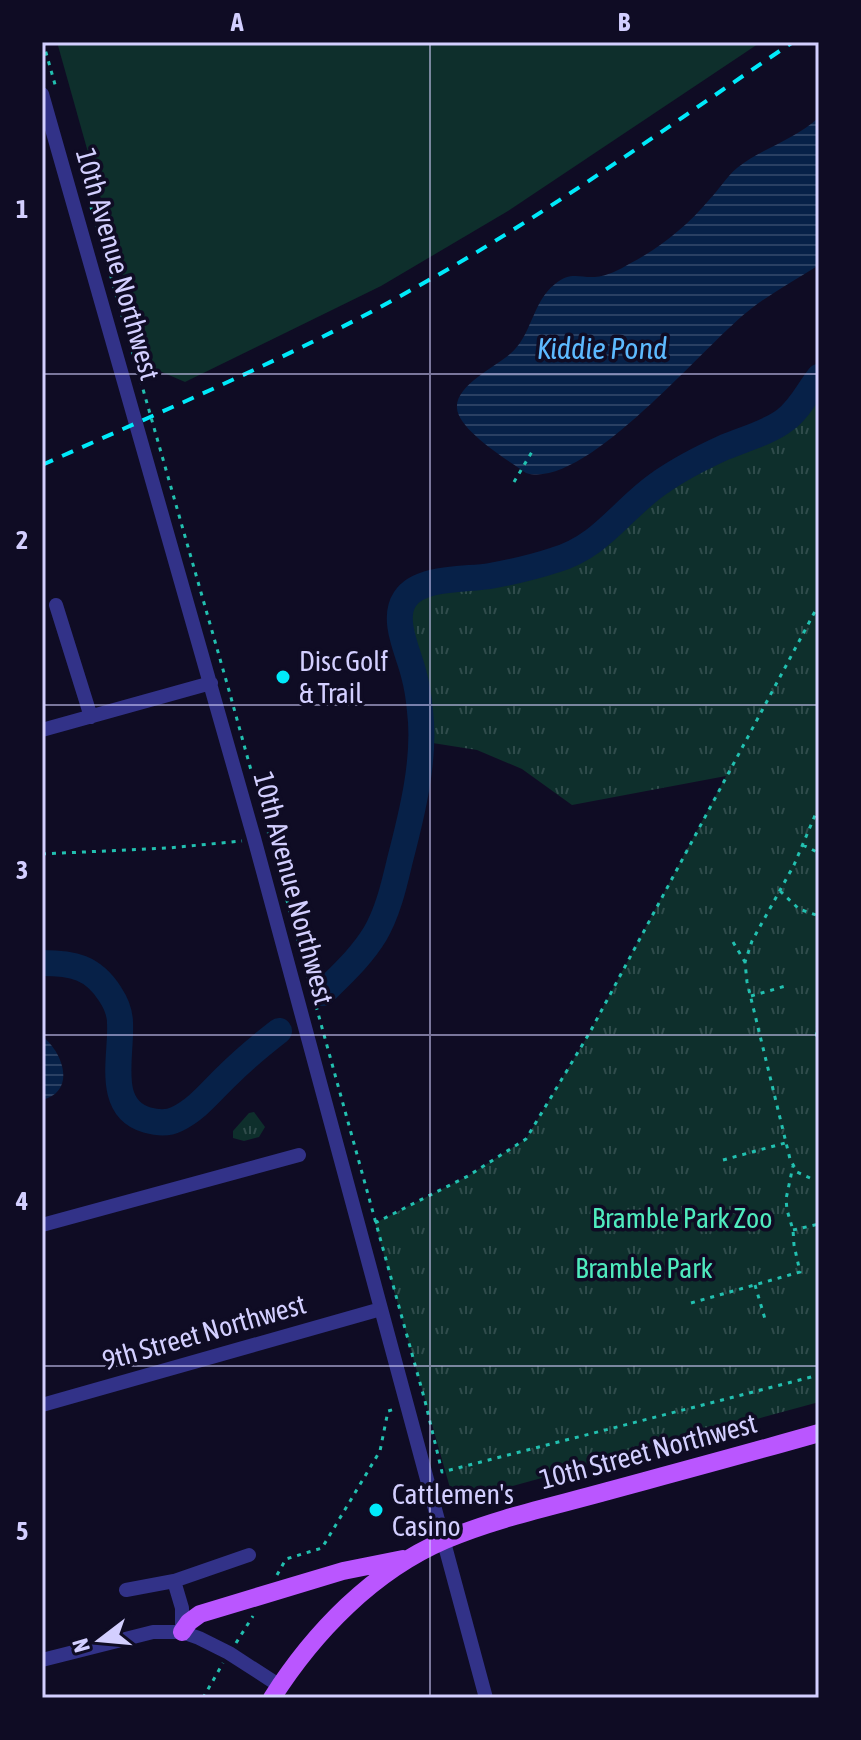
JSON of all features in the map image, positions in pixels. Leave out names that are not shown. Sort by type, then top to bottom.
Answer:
[{"type":"main road","name":"10th Street Northwest","points":[[276,1692],[312,1644],[350,1603],[414,1557],[443,1541],[510,1518],[819,1433]]},
{"type":"main road","points":[[182,1632],[200,1614],[343,1571],[414,1557]]},
{"type":"street","name":"10th Avenue Northwest","points":[[42,94],[254,838],[486,1698]]},
{"type":"street","points":[[56,605],[91,717]]},
{"type":"street","points":[[42,730],[211,683]]},
{"type":"street","points":[[42,1225],[299,1155]]},
{"type":"street","name":"9th Street Northwest","points":[[42,1405],[381,1309]]},
{"type":"street","points":[[126,1590],[174,1581],[249,1555]]},
{"type":"street","points":[[174,1581],[182,1608],[182,1632]]},
{"type":"street","name":"10th Street Northwest","points":[[43,1656],[153,1632],[182,1632],[229,1653],[276,1692]]},
{"type":"path","points":[[43,42],[59,99]]},
{"type":"path","points":[[88,199],[230,694],[442,1472],[819,1375]]},
{"type":"path","points":[[514,482],[533,450]]},
{"type":"path","points":[[375,1223],[468,1176],[526,1139],[590,1032],[819,604]]},
{"type":"path","points":[[810,1178],[803,1176],[793,1166],[786,1143],[747,982],[745,962],[752,941],[803,845],[819,806]]},
{"type":"path","points":[[812,823],[819,823]]},
{"type":"path","points":[[42,854],[237,843],[254,838]]},
{"type":"path","points":[[803,845],[819,853]]},
{"type":"path","points":[[780,891],[799,909],[819,916]]},
{"type":"path","points":[[733,942],[745,962]]},
{"type":"path","points":[[751,996],[789,985]]},
{"type":"path","points":[[819,1023],[816,1035],[819,1043]]},
{"type":"path","points":[[723,1160],[786,1143]]},
{"type":"path","points":[[691,1303],[800,1272],[786,1199],[793,1166]]},
{"type":"path","points":[[793,1230],[819,1224]]},
{"type":"path","points":[[755,1285],[765,1319]]},
{"type":"path","points":[[203,1698],[286,1559],[322,1548],[380,1451],[388,1411],[425,1401]]},
{"type":"green space","points":[[57,42],[761,42],[508,211],[381,286],[185,382],[148,366]]},
{"type":"green space","name":"Bramble Park","points":[[819,377],[819,1402],[454,1502],[375,1223],[468,1176],[526,1139],[590,1032],[726,776],[572,805],[522,769],[477,750],[420,741],[418,695],[403,639],[401,608],[405,599],[421,586],[444,580],[506,573],[572,554],[599,536],[647,492],[684,467],[785,420]]},
{"type":"green space","points":[[254,1112],[265,1127],[259,1137],[244,1141],[233,1138],[233,1131],[249,1113]]},
{"type":"water","name":"Kiddie Pond","points":[[819,117],[819,265],[752,308],[644,410],[580,460],[551,473],[526,473],[466,426],[457,408],[462,392],[517,347],[547,291],[570,276],[608,274],[651,251],[692,219],[737,168],[800,132]]},
{"type":"water","points":[[42,1036],[56,1051],[63,1080],[53,1095],[42,1100]]},
{"type":"waterway","points":[[323,993],[357,958],[380,926],[393,889],[413,805],[421,729],[416,684],[400,626],[401,607],[405,599],[421,586],[432,583],[506,573],[572,554],[599,536],[647,492],[684,467],[785,420],[819,377]]},
{"type":"waterway","points":[[42,963],[81,968],[97,978],[110,994],[120,1019],[118,1079],[121,1092],[125,1104],[134,1114],[147,1120],[166,1122],[185,1115],[279,1031]]},
{"type":"railway","points":[[42,465],[276,359],[413,289],[558,201],[793,42]]},
{"type":"place","name":"Disc Golf & Trail","points":[[283,677]]},
{"type":"place","name":"Cattlemen's Casino","points":[[376,1510]]},
{"type":"park label","name":"Bramble Park Zoo","points":[[682,1218]]}]
